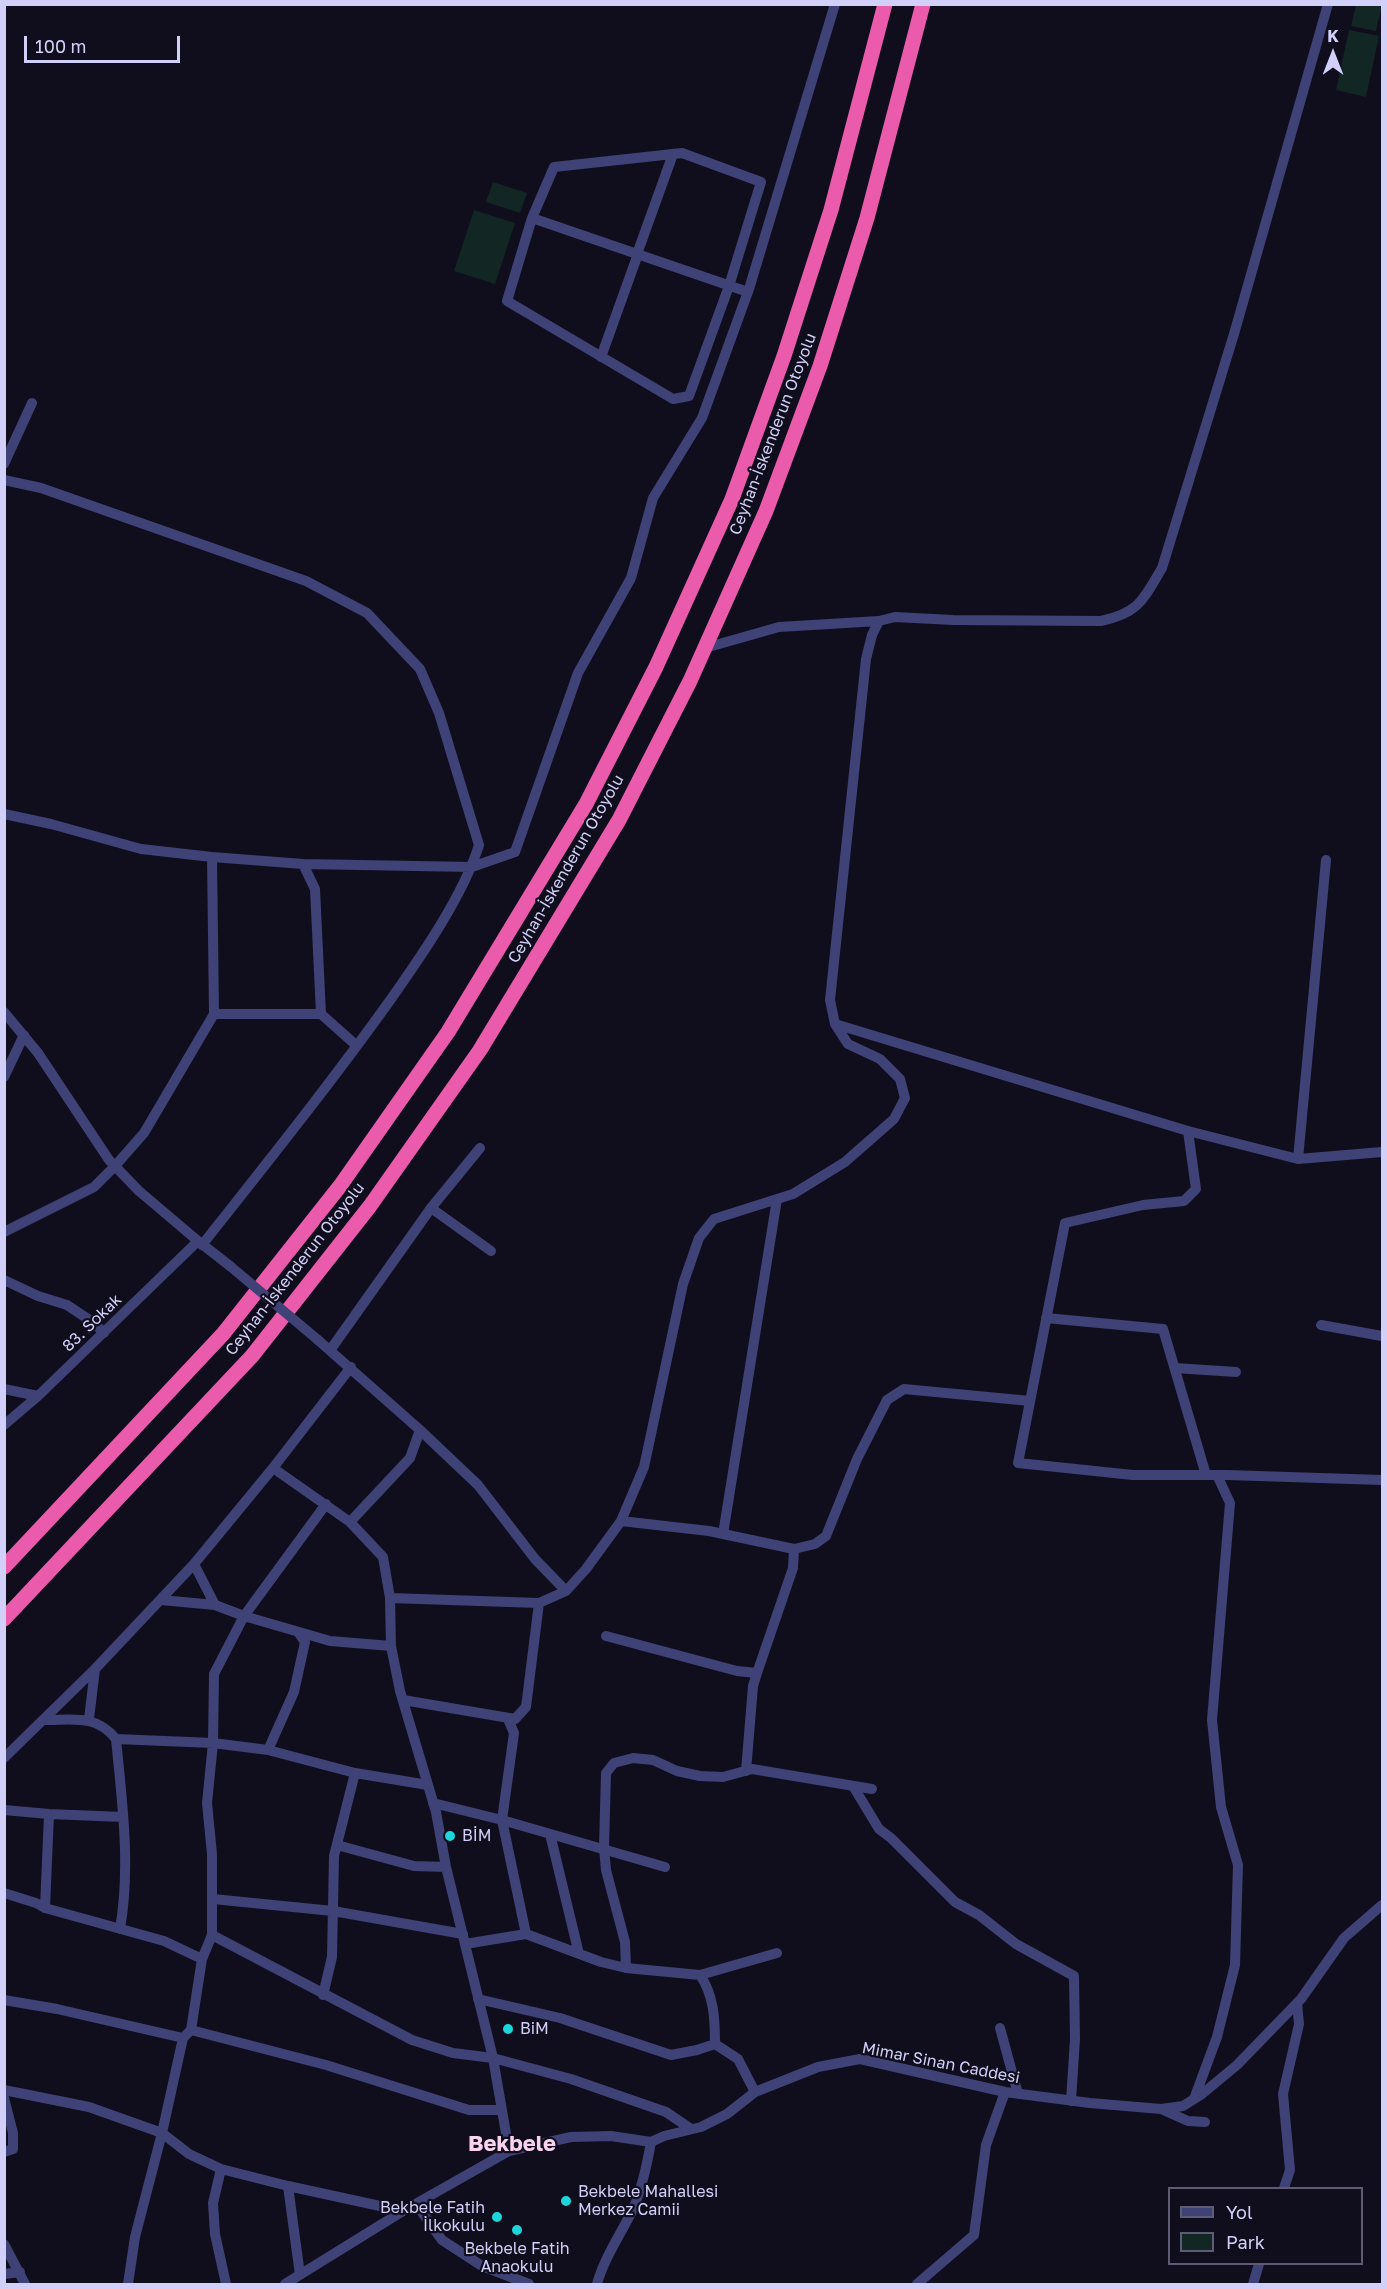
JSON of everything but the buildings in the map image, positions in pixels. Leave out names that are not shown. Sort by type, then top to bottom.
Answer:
[{"type":"highway","name":"Ceyhan-İskenderun Otoyolu","points":[[4,1568],[223,1334],[340,1186],[448,1032],[586,804],[656,667],[732,499],[784,356],[831,210],[885,4]]},
{"type":"highway","name":"Ceyhan-İskenderun Otoyolu","points":[[4,1619],[252,1356],[370,1206],[480,1050],[619,820],[705,648],[766,511],[820,366],[867,218],[922,4]]},
{"type":"street","points":[[4,814],[51,824],[141,849],[212,858],[303,864],[472,867],[515,852],[578,673],[631,578],[653,498],[702,417],[748,292],[835,4]]},
{"type":"street","points":[[705,648],[779,627],[879,621],[895,617],[953,620],[1101,621],[1118,617],[1134,609],[1145,597],[1162,568],[1231,345],[1328,4]]},
{"type":"street","points":[[682,153],[761,182],[729,286],[688,396],[673,399],[507,301],[532,218],[554,167],[673,154],[682,153]]},
{"type":"street","points":[[601,357],[673,154]]},
{"type":"street","points":[[532,218],[748,292]]},
{"type":"street","points":[[4,464],[32,403]]},
{"type":"street","name":"83. Sokak","points":[[4,480],[62,496],[306,581],[367,613],[420,669],[439,713],[479,845],[472,867],[421,956],[357,1046],[200,1243],[38,1396],[4,1425]]},
{"type":"street","points":[[390,1598],[539,1603],[566,1591],[586,1569],[621,1521],[644,1467],[683,1284],[699,1238],[714,1219],[793,1194],[845,1162],[894,1119],[905,1098],[900,1079],[880,1059],[848,1044],[835,1024],[830,1000],[866,659],[879,621]]},
{"type":"street","points":[[4,1232],[94,1186],[115,1166],[144,1133],[214,1014],[212,858]]},
{"type":"street","points":[[1298,1159],[1326,860]]},
{"type":"street","points":[[303,864],[315,889],[321,1014]]},
{"type":"street","points":[[4,1012],[24,1035],[115,1166],[139,1191],[331,1349],[420,1430],[478,1485],[535,1559],[566,1591]]},
{"type":"street","points":[[214,1014],[321,1014],[357,1046]]},
{"type":"street","points":[[835,1024],[1188,1131],[1298,1159],[1381,1154]]},
{"type":"street","points":[[4,1077],[24,1035]]},
{"type":"street","points":[[1188,1131],[1196,1190],[1184,1201],[1143,1204],[1065,1223],[1018,1463],[1133,1475],[1383,1480]]},
{"type":"street","points":[[331,1349],[431,1208],[480,1148]]},
{"type":"street","points":[[723,1534],[777,1199]]},
{"type":"street","points":[[431,1208],[491,1251]]},
{"type":"street","points":[[4,1280],[39,1296],[67,1305],[94,1323],[104,1333]]},
{"type":"street","points":[[1046,1318],[1163,1329],[1211,1475],[1230,1503],[1212,1720],[1221,1807],[1238,1865],[1235,1965],[1217,2037],[1194,2099]]},
{"type":"street","points":[[1321,1325],[1383,1336]]},
{"type":"street","points":[[4,1758],[95,1669],[194,1564],[273,1468],[351,1367]]},
{"type":"street","points":[[1175,1368],[1236,1372]]},
{"type":"street","points":[[4,1389],[38,1396]]},
{"type":"street","points":[[621,1521],[723,1534],[794,1549],[815,1544],[826,1536],[857,1459],[887,1400],[904,1389],[1030,1401]]},
{"type":"street","points":[[350,1522],[410,1458],[420,1430]]},
{"type":"street","points":[[273,1468],[350,1522],[383,1557],[390,1598],[391,1646],[403,1700],[433,1803],[446,1867],[493,2058],[509,2151]]},
{"type":"street","points":[[128,2284],[135,2237],[187,2034],[202,1959],[212,1935],[213,1899],[207,1803],[213,1743],[214,1674],[244,1616],[326,1504]]},
{"type":"street","points":[[746,1771],[753,1686],[793,1568],[794,1549]]},
{"type":"street","points":[[194,1564],[215,1605]]},
{"type":"street","points":[[161,1600],[215,1605],[244,1616],[330,1641],[391,1646]]},
{"type":"street","points":[[403,1700],[515,1719],[526,1707],[539,1603]]},
{"type":"street","points":[[268,1750],[294,1692],[305,1642],[298,1632]]},
{"type":"street","points":[[606,1636],[737,1671],[757,1674]]},
{"type":"street","points":[[89,1719],[95,1669]]},
{"type":"street","points":[[45,1720],[89,1719],[108,1728],[116,1739],[125,1859],[124,1908],[120,1929]]},
{"type":"street","points":[[508,1719],[514,1733],[502,1820],[526,1934]]},
{"type":"street","points":[[116,1739],[213,1743],[268,1750],[355,1773],[428,1785]]},
{"type":"street","points":[[626,1968],[625,1942],[606,1870],[604,1848],[606,1773],[614,1763],[633,1758],[653,1760],[677,1771],[700,1776],[723,1777],[752,1769],[872,1789]]},
{"type":"street","points":[[323,1995],[332,1957],[333,1869],[355,1773]]},
{"type":"street","points":[[854,1786],[879,1829],[891,1838],[955,1902],[980,1914],[1016,1944],[1074,1976],[1075,2039],[1071,2101]]},
{"type":"street","points":[[433,1803],[604,1848],[665,1867]]},
{"type":"street","points":[[4,1810],[123,1817]]},
{"type":"street","points":[[45,1908],[49,1814]]},
{"type":"street","points":[[550,1834],[579,1953]]},
{"type":"street","points":[[337,1845],[414,1866],[446,1867]]},
{"type":"street","points":[[4,1893],[45,1908],[164,1941],[202,1959]]},
{"type":"street","points":[[213,1899],[333,1911],[464,1939],[526,1934],[601,1962],[626,1968],[700,1975],[777,1953]]},
{"type":"street","name":"Mimar Sinan Caddesi","points":[[285,2284],[403,2211],[509,2151],[571,2137],[611,2136],[651,2142],[727,2115],[755,2092],[818,2067],[860,2059],[1018,2094],[1161,2109],[1183,2106],[1238,2065],[1297,2003],[1344,1938],[1383,1905]]},
{"type":"street","points":[[212,1935],[412,2040],[453,2053],[493,2058],[571,2079],[666,2112],[691,2129]]},
{"type":"street","points":[[700,1975],[706,1983],[715,2017],[715,2044]]},
{"type":"street","points":[[478,1999],[560,2018],[671,2055],[715,2044]]},
{"type":"street","points":[[4,2000],[187,2034],[326,2065],[469,2110],[502,2110]]},
{"type":"street","points":[[1284,2187],[1290,2170],[1283,2094],[1299,2024],[1297,2003]]},
{"type":"street","points":[[1000,2028],[1018,2094]]},
{"type":"street","points":[[715,2044],[738,2059],[755,2092]]},
{"type":"street","points":[[4,2090],[89,2107],[162,2133],[189,2154],[221,2169],[403,2211]]},
{"type":"street","points":[[917,2284],[974,2235],[986,2145],[1005,2092]]},
{"type":"street","points":[[4,2098],[13,2133],[13,2149],[4,2152]]},
{"type":"street","points":[[1161,2109],[1188,2121],[1205,2122]]},
{"type":"street","points":[[597,2284],[601,2270],[634,2206],[645,2175],[651,2142]]},
{"type":"street","points":[[221,2169],[213,2203],[214,2224],[226,2284]]},
{"type":"street","points":[[288,2186],[300,2276]]},
{"type":"street","points":[[416,2204],[442,2240],[482,2266],[524,2284]]},
{"type":"street","points":[[4,2244],[25,2284]]},
{"type":"street","points":[[1252,2284],[1259,2265]]},
{"type":"street","points":[[4,2274],[20,2272]]},
{"type":"green space","points":[[1356,5],[1382,5],[1376,31],[1351,26]]},
{"type":"green space","points":[[1349,30],[1379,36],[1366,97],[1336,90]]},
{"type":"green space","points":[[493,182],[527,193],[520,213],[486,202]]},
{"type":"green space","points":[[474,210],[515,223],[495,284],[454,271]]},
{"type":"place","name":"BİM","points":[[450,1836]]},
{"type":"place","name":"BiM","points":[[508,2029]]},
{"type":"place","name":"Bekbele Mahallesi Merkez Camii","points":[[566,2201]]},
{"type":"place","name":"Bekbele Fatih İlkokulu","points":[[497,2217]]},
{"type":"place","name":"Bekbele Fatih Anaokulu","points":[[517,2230]]},
{"type":"district","name":"Bekbele","points":[[512,2144]]}]
